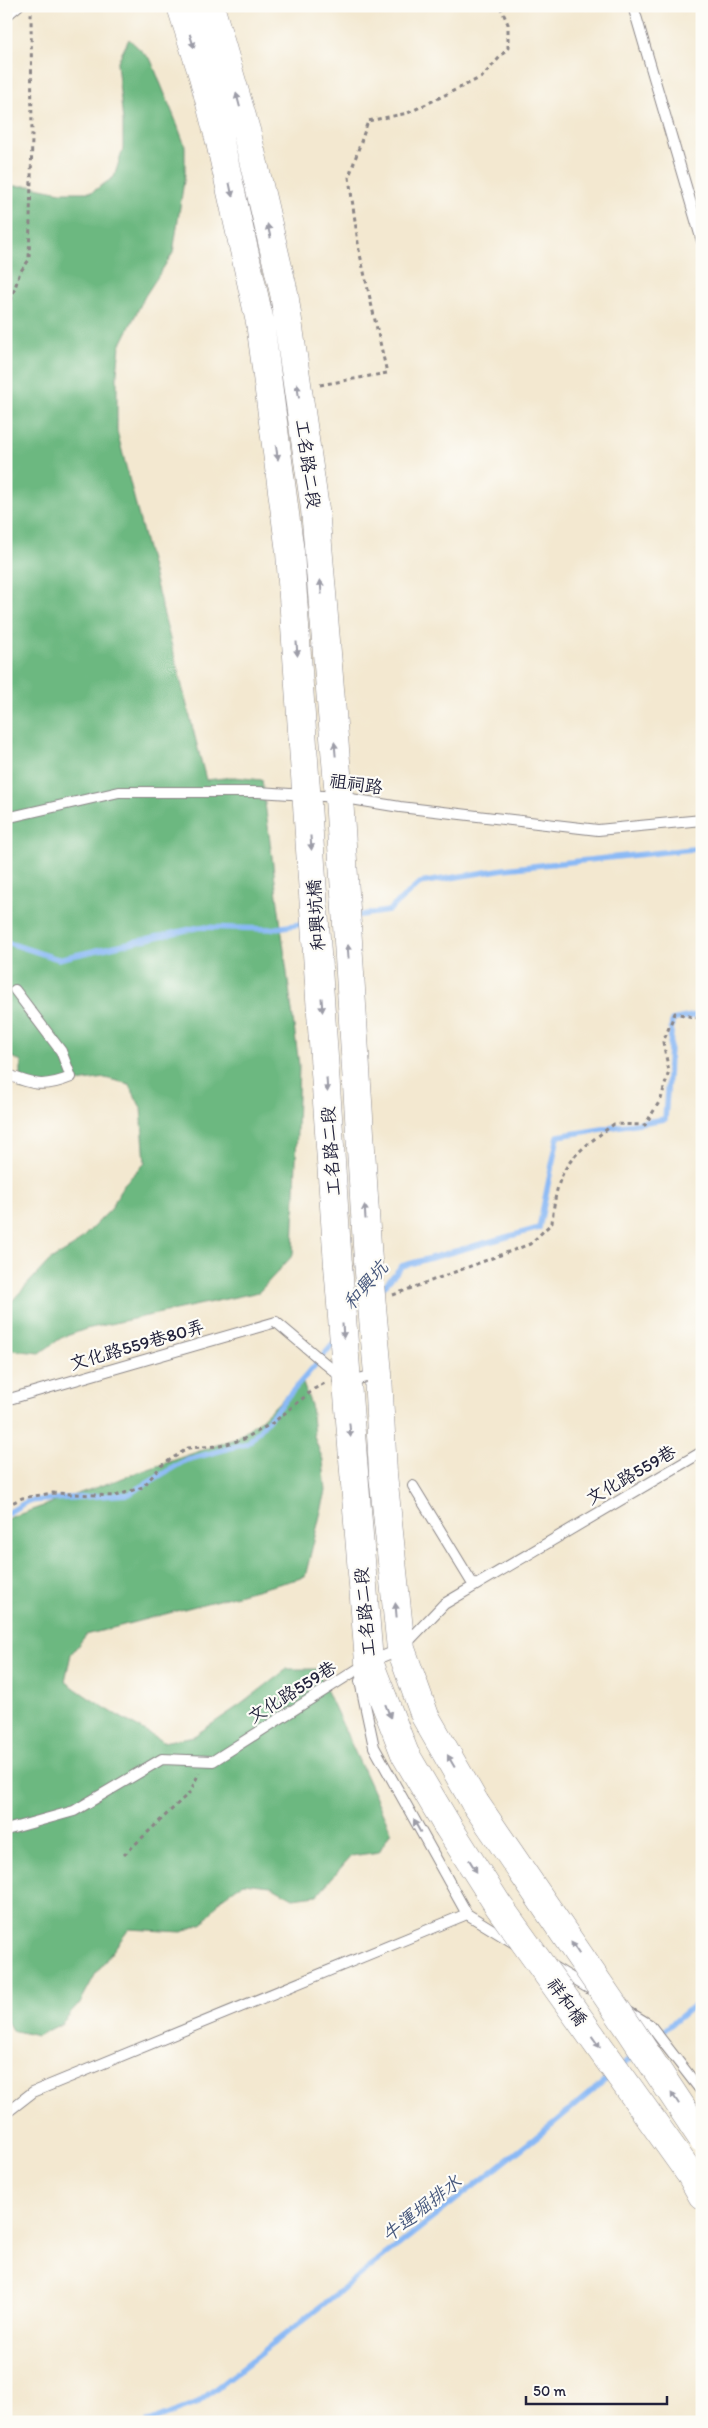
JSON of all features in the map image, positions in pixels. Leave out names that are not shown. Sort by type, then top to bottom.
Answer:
[{"type":"main road","name":"工名路二段","points":[[181,6],[203,76],[220,142],[261,332],[290,552],[308,794]]},
{"type":"main road","name":"工名路二段","points":[[210,6],[248,134],[284,293],[315,509],[339,798]]},
{"type":"main road","name":"和興坑橋","points":[[308,794],[324,1036]]},
{"type":"main road","name":"和興坑橋","points":[[339,798],[353,1034]]},
{"type":"main road","name":"工名路二段","points":[[353,1034],[368,1261],[378,1374],[383,1474],[401,1649],[425,1716],[475,1803]]},
{"type":"main road","name":"工名路二段","points":[[324,1036],[346,1382],[369,1662],[405,1754],[447,1825]]},
{"type":"main road","name":"祥和橋","points":[[475,1803],[702,2138]]},
{"type":"main road","name":"祥和橋","points":[[447,1825],[498,1905],[697,2185]]},
{"type":"lane","points":[[6,16],[18,6]]},
{"type":"lane","points":[[633,6],[702,241]]},
{"type":"lane","name":"祖祠路","points":[[6,818],[119,792],[258,792],[308,794],[400,808],[598,830],[702,820]]},
{"type":"lane","points":[[6,1074],[28,1083],[52,1085],[72,1077],[61,1051],[15,990]]},
{"type":"lane","name":"文化路559巷80弄","points":[[6,1400],[276,1322],[346,1382]]},
{"type":"lane","points":[[346,1382],[378,1374]]},
{"type":"lane","name":"文化路559巷","points":[[6,1830],[74,1811],[162,1759],[213,1761],[369,1662],[401,1649],[444,1604],[702,1452]]},
{"type":"lane","points":[[413,1486],[474,1586]]},
{"type":"lane","points":[[369,1662],[360,1681],[374,1747],[466,1914],[650,2025],[702,2092]]},
{"type":"lane","points":[[6,2114],[33,2092],[466,1914]]},
{"type":"path","points":[[6,316],[20,272],[29,260],[32,138],[31,6]]},
{"type":"path","points":[[297,389],[387,373],[360,250],[349,177],[368,121],[408,114],[482,77],[508,48],[508,24],[500,6]]},
{"type":"path","points":[[124,1855],[190,1792],[206,1760]]},
{"type":"green space","points":[[129,39],[151,60],[185,146],[185,174],[173,253],[145,296],[120,346],[117,373],[117,431],[206,780],[234,777],[262,780],[299,1065],[293,1255],[259,1292],[86,1329],[61,1338],[40,1353],[12,1350],[6,1340],[6,1315],[12,1301],[49,1261],[74,1246],[111,1209],[123,1185],[145,1163],[141,1108],[129,1084],[105,1078],[21,1090],[21,1062],[6,1053],[6,186],[31,186],[61,192],[92,192],[114,177],[123,149],[123,122],[117,63]]},
{"type":"green space","points":[[302,1381],[311,1405],[314,1436],[323,1461],[326,1491],[305,1577],[86,1635],[71,1654],[65,1681],[100,1705],[163,1742],[194,1736],[240,1705],[287,1669],[317,1669],[391,1831],[379,1852],[351,1856],[317,1895],[293,1898],[271,1886],[243,1883],[222,1898],[203,1923],[182,1932],[129,1929],[95,1975],[80,2003],[61,2024],[37,2036],[12,2030],[6,2020],[6,1519],[234,1439],[259,1421]]},
{"type":"waterway","points":[[354,916],[388,911],[420,883],[504,869],[702,848]]},
{"type":"waterway","points":[[6,942],[58,959],[200,927],[271,929],[307,923]]},
{"type":"waterway","name":"和興坑","points":[[379,1292],[402,1266],[539,1228],[558,1136],[665,1119],[672,1020],[702,1014]]},
{"type":"waterway","name":"和興坑","points":[[6,1514],[28,1501],[129,1494],[186,1460],[248,1443],[335,1342]]},
{"type":"waterway","name":"牛運堀排水","points":[[656,2037],[702,1999]]},
{"type":"waterway","name":"牛運堀排水","points":[[621,2066],[637,2053]]},
{"type":"waterway","name":"牛運堀排水","points":[[148,2422],[196,2404],[549,2127],[611,2075]]}]
